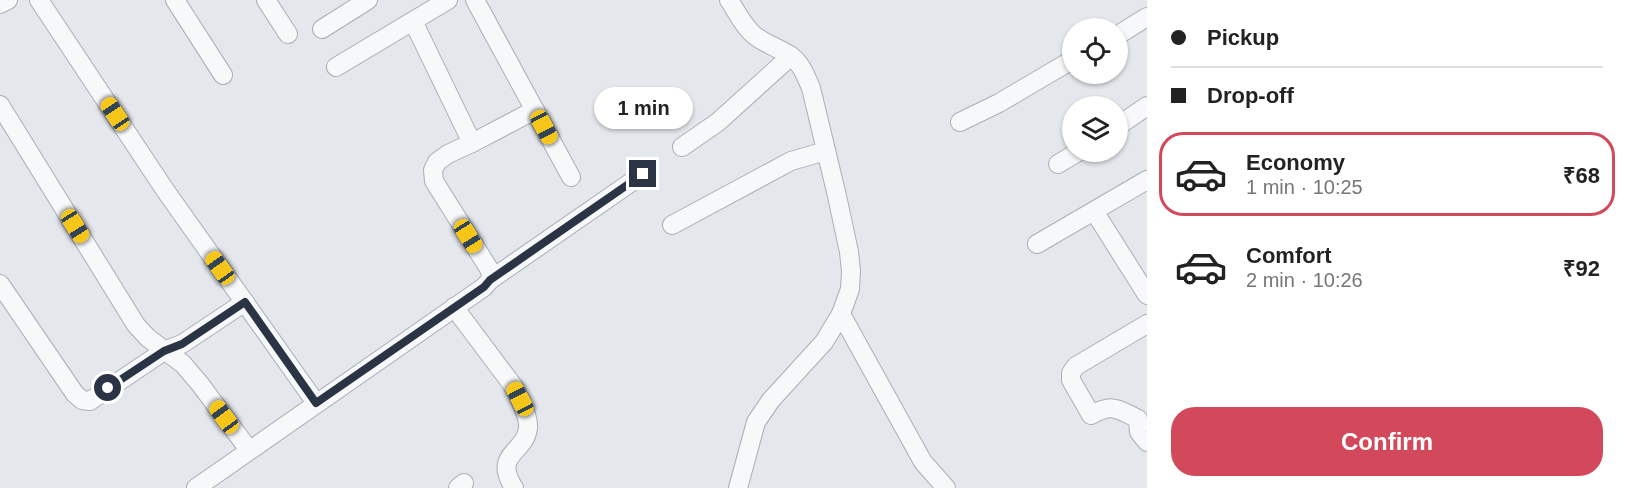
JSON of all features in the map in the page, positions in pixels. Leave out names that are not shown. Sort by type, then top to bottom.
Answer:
[{"type":"street","points":[[0,4],[8,0]]},
{"type":"street","points":[[39,0],[165,190],[316,403]]},
{"type":"street","points":[[175,0],[224,75]]},
{"type":"street","points":[[266,0],[288,34]]},
{"type":"street","points":[[322,29],[368,0]]},
{"type":"street","points":[[336,67],[448,0]]},
{"type":"street","points":[[475,0],[571,177]]},
{"type":"street","points":[[729,0],[752,33],[762,41],[791,56],[804,72],[811,88],[813,154],[849,252],[851,272],[850,289],[841,314],[824,342],[771,400],[756,422],[738,488]]},
{"type":"street","points":[[1128,29],[1147,17]]},
{"type":"street","points":[[413,21],[472,144]]},
{"type":"street","points":[[682,147],[718,122],[791,56]]},
{"type":"street","points":[[960,122],[999,103],[1062,66]]},
{"type":"street","points":[[0,105],[7,133],[136,325],[148,338],[183,364],[249,450]]},
{"type":"street","points":[[1128,119],[1147,106]]},
{"type":"street","points":[[490,280],[491,272],[434,181],[433,170],[437,162],[448,154],[472,144],[535,110]]},
{"type":"street","points":[[672,225],[756,179],[813,154]]},
{"type":"street","points":[[1058,164],[1062,162]]},
{"type":"street","points":[[196,488],[643,174]]},
{"type":"street","points":[[1037,244],[1147,180]]},
{"type":"street","points":[[1094,211],[1147,295]]},
{"type":"street","points":[[0,284],[75,394],[90,401],[164,351],[182,344],[245,302]]},
{"type":"street","points":[[454,307],[514,387],[528,423],[524,439],[508,459],[506,470],[514,488]]},
{"type":"street","points":[[841,314],[923,462],[946,488]]},
{"type":"street","points":[[1147,324],[1076,366],[1071,373],[1071,380],[1091,415],[1114,407],[1138,419],[1139,432],[1147,442]]},
{"type":"route","points":[[108,388],[164,351],[182,344],[245,302],[316,403],[643,174]]}]
